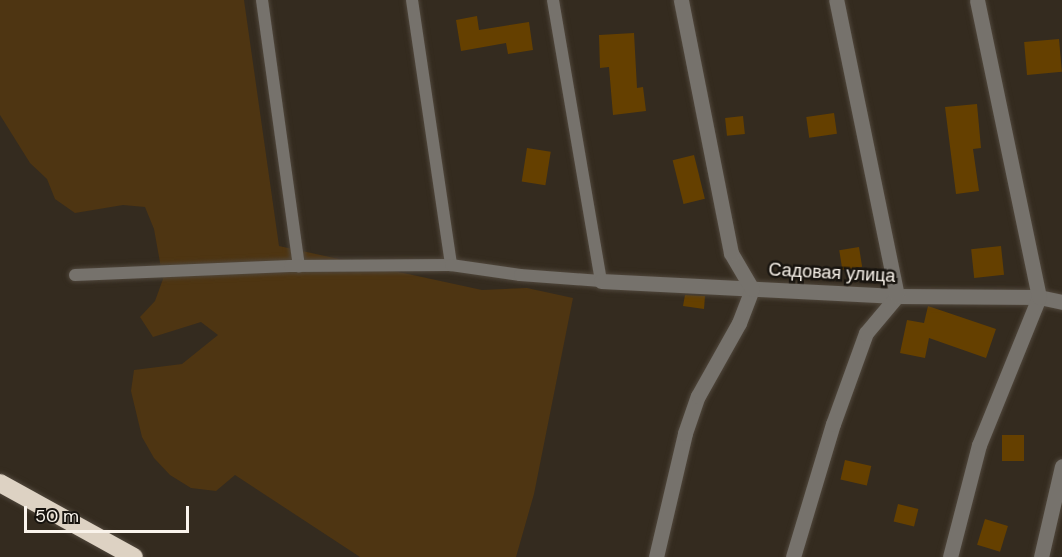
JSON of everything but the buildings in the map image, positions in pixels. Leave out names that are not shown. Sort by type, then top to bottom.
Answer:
[{"type":"highway","points":[[0,483],[134,557]]},
{"type":"street","points":[[656,557],[685,433],[698,396],[739,323],[752,289],[731,253],[681,0]]},
{"type":"street","points":[[793,557],[866,333],[897,296],[836,0]]},
{"type":"street","points":[[950,557],[979,445],[1039,297],[976,0]]},
{"type":"street","name":"Садовая улица","points":[[601,281],[897,296],[1039,297],[1062,302]]},
{"type":"street","points":[[1041,557],[1057,516],[1053,490],[1062,465]]},
{"type":"lane","points":[[262,0],[299,266]]},
{"type":"lane","points":[[412,0],[451,265]]},
{"type":"lane","points":[[75,275],[299,266],[451,265],[520,275],[601,281],[553,0]]},
{"type":"shaded area","points":[[0,0],[244,0],[279,246],[482,290],[527,288],[573,298],[534,494],[516,557],[360,557],[235,475],[216,491],[191,488],[170,475],[154,458],[142,437],[131,391],[134,370],[182,364],[218,335],[201,322],[153,337],[140,317],[155,301],[163,279],[154,229],[145,207],[123,205],[75,213],[55,199],[47,179],[30,163],[0,115]]}]
